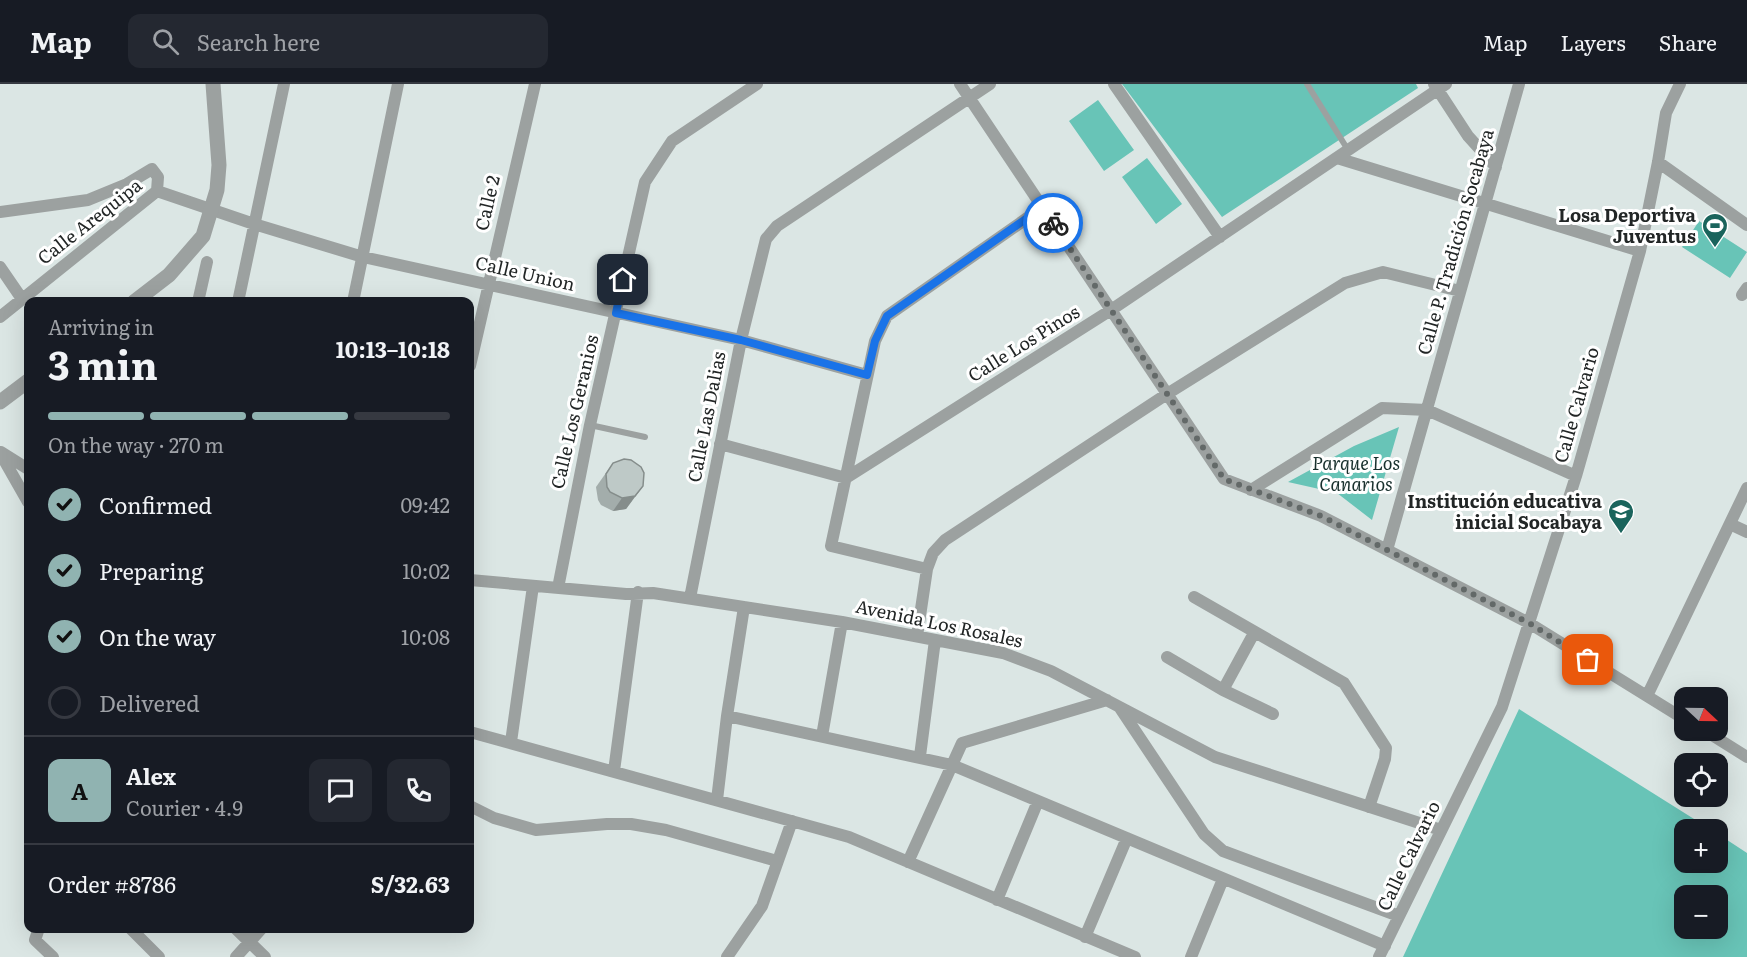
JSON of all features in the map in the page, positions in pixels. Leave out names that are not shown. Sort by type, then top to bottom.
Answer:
[{"type":"street","points":[[140,297],[169,275],[195,246],[203,236],[212,210],[217,190],[219,165],[213,84]]},
{"type":"street","points":[[239,297],[284,84]]},
{"type":"street","points":[[354,297],[398,84]]},
{"type":"street","name":"Calle 2","points":[[474,346],[535,84]]},
{"type":"street","name":"Calle Los Geranios","points":[[558,588],[590,425],[645,182],[672,141],[757,84]]},
{"type":"street","points":[[960,84],[1224,479],[1321,516],[1529,623],[1674,713]]},
{"type":"street","name":"Calle Las Dalias","points":[[690,598],[741,340],[766,239],[777,226],[990,84]]},
{"type":"street","points":[[1114,84],[1220,237]]},
{"type":"street","name":"Calle P. Tradición Socabaya","points":[[1387,550],[1519,84]]},
{"type":"street","name":"Calle Calvario","points":[[1382,952],[1502,707],[1576,476],[1640,251],[1666,113],[1680,84]]},
{"type":"street","points":[[1439,86],[1468,136],[1496,166]]},
{"type":"street","name":"Calle Los Pinos","points":[[846,478],[1111,310],[1337,158],[1439,86]]},
{"type":"street","points":[[1337,158],[1640,251]]},
{"type":"street","points":[[1658,162],[1747,225]]},
{"type":"street","points":[[0,212],[88,200],[127,184],[152,169],[158,177],[157,191]]},
{"type":"street","name":"Calle Arequipa","points":[[0,317],[157,191],[212,210]]},
{"type":"street","points":[[927,569],[831,546],[875,341],[887,316],[1043,207]]},
{"type":"street","name":"Calle Union","points":[[212,210],[363,257],[741,340],[867,375]]},
{"type":"street","points":[[199,297],[207,262]]},
{"type":"street","points":[[0,267],[22,298]]},
{"type":"street","points":[[917,636],[927,569],[933,553],[945,540],[1167,394],[1345,283],[1383,272],[1460,291]]},
{"type":"street","points":[[0,402],[24,384]]},
{"type":"street","points":[[1251,490],[1382,408],[1427,410],[1576,476]]},
{"type":"street","points":[[720,444],[846,478]]},
{"type":"street","points":[[0,453],[24,467]]},
{"type":"street","points":[[0,453],[24,495]]},
{"type":"street","points":[[1647,696],[1747,488]]},
{"type":"street","points":[[1730,524],[1747,532]]},
{"type":"street","name":"Avenida Los Rosales","points":[[474,580],[690,598],[842,622],[1003,653],[1051,671],[1215,757],[1441,830]]},
{"type":"street","points":[[511,742],[533,586]]},
{"type":"street","points":[[614,771],[638,592]]},
{"type":"street","points":[[1194,597],[1344,683],[1386,748],[1385,759],[1369,807]]},
{"type":"street","points":[[717,800],[744,607]]},
{"type":"street","points":[[822,736],[842,622]]},
{"type":"street","points":[[1224,690],[1254,633]]},
{"type":"street","points":[[920,756],[935,640]]},
{"type":"street","points":[[1167,657],[1224,690],[1273,714]]},
{"type":"street","points":[[908,862],[962,743],[1113,702],[1212,843],[1223,851],[1399,916]]},
{"type":"street","points":[[727,716],[920,756],[952,765],[1223,879],[1382,952]]},
{"type":"street","points":[[474,733],[849,837],[1135,957]]},
{"type":"street","points":[[1722,741],[1747,757]]},
{"type":"street","points":[[997,900],[1038,801]]},
{"type":"street","points":[[474,808],[494,818],[536,830],[631,824],[666,830],[777,861]]},
{"type":"street","points":[[727,957],[762,906],[792,821]]},
{"type":"street","points":[[1085,937],[1127,838]]},
{"type":"street","points":[[1191,957],[1223,879]]},
{"type":"street","points":[[37,933],[35,940],[53,957]]},
{"type":"street","points":[[135,933],[159,957]]},
{"type":"street","points":[[240,933],[265,957]]},
{"type":"street","points":[[236,957],[258,933]]},
{"type":"lane","points":[[1307,84],[1348,150]]},
{"type":"lane","points":[[590,425],[645,437]]},
{"type":"green space","points":[[1122,84],[1416,84],[1418,88],[1222,217]]},
{"type":"green space","points":[[1098,100],[1134,150],[1104,171],[1069,121]]},
{"type":"green space","points":[[1147,158],[1182,204],[1156,224],[1122,177]]},
{"type":"green space","name":"Losa Deportiva Juventus","points":[[1699,221],[1747,252],[1730,278],[1682,247]]},
{"type":"green space","name":"Parque Los Canarios","points":[[1399,427],[1372,520],[1337,493],[1288,482],[1354,446]]},
{"type":"green space","points":[[1519,709],[1694,819],[1674,819],[1674,873],[1728,873],[1728,841],[1747,853],[1747,957],[1403,957]]},
{"type":"building","points":[[624,459],[631,460],[641,467],[644,473],[643,486],[635,496],[622,498],[610,492],[607,487],[606,474],[613,463]]},
{"type":"way so far","points":[[1053,223],[1224,479],[1321,516],[1529,623],[1588,660]]},
{"type":"place","name":"Losa Deportiva Juventus","points":[[1715,249]]},
{"type":"place","name":"Institución educativa inicial Socabaya","points":[[1621,535]]},
{"type":"route","points":[[623,280],[616,313],[741,340],[867,375],[875,341],[887,316],[1043,207],[1053,223]]}]
